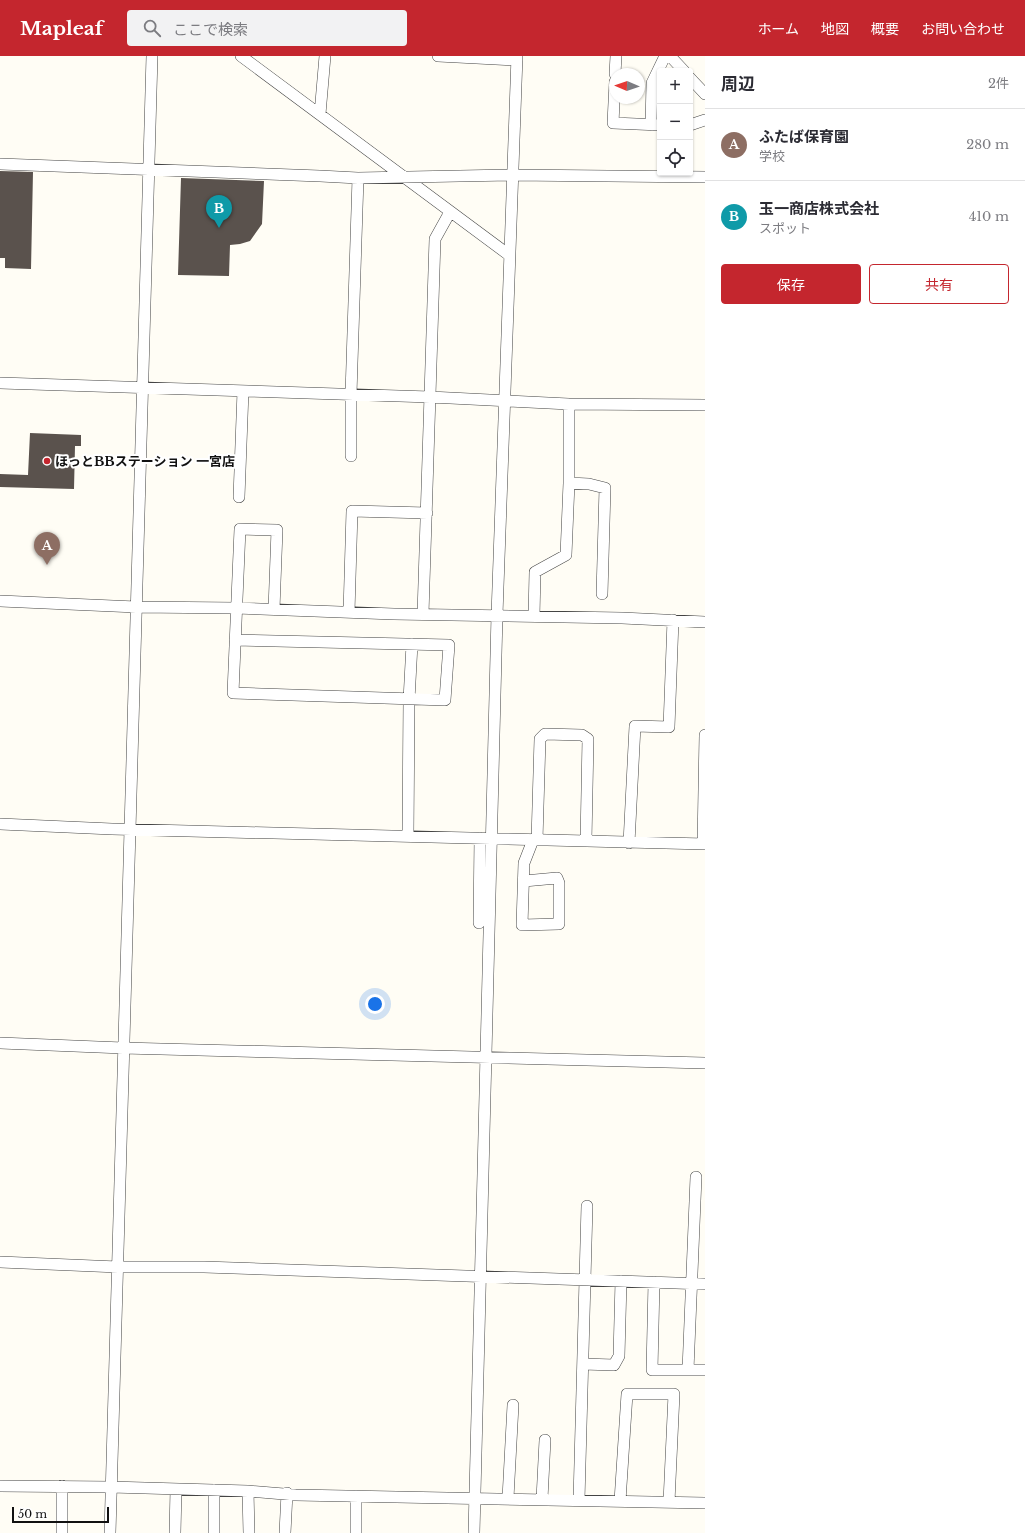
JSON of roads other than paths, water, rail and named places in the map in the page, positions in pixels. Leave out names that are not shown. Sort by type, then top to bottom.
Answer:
[{"type":"street","points":[[110,1533],[141,388],[152,56]]},
{"type":"street","points":[[241,56],[509,256]]},
{"type":"street","points":[[320,114],[325,56]]},
{"type":"street","points":[[438,56],[517,58],[497,615],[474,1533]]},
{"type":"street","points":[[615,68],[616,56]]},
{"type":"street","points":[[614,104],[613,123],[656,125],[652,83],[666,56]]},
{"type":"street","points":[[670,56],[681,68]]},
{"type":"street","points":[[693,81],[705,94]]},
{"type":"street","points":[[693,124],[705,120]]},
{"type":"street","points":[[0,164],[358,178],[512,175],[705,178]]},
{"type":"street","points":[[351,456],[351,394],[358,178]]},
{"type":"street","points":[[422,614],[427,513],[435,239],[450,212]]},
{"type":"street","points":[[0,383],[351,394],[569,404],[705,405]]},
{"type":"street","points":[[239,497],[243,391]]},
{"type":"street","points":[[534,616],[535,572],[566,555],[569,484],[569,404]]},
{"type":"street","points":[[569,484],[589,484],[605,488],[602,594]]},
{"type":"street","points":[[349,612],[352,511],[427,513]]},
{"type":"street","points":[[235,640],[449,645],[445,700],[233,693],[236,608],[240,529],[277,530],[274,609]]},
{"type":"street","points":[[0,601],[136,607],[274,609],[705,622]]},
{"type":"street","points":[[629,843],[635,726],[669,727],[673,620]]},
{"type":"street","points":[[408,836],[409,700],[412,644]]},
{"type":"street","points":[[524,881],[557,878],[559,883],[559,924],[522,925],[524,863],[535,840],[540,739],[545,734],[582,735],[588,739],[586,841]]},
{"type":"street","points":[[0,824],[130,829],[704,844],[705,736]]},
{"type":"street","points":[[479,923],[480,838]]},
{"type":"street","points":[[0,1043],[123,1048],[705,1063]]},
{"type":"street","points":[[688,1370],[693,1283],[696,1177]]},
{"type":"street","points":[[579,1500],[587,1206]]},
{"type":"street","points":[[0,1262],[118,1267],[212,1267],[705,1284]]},
{"type":"street","points":[[583,1364],[614,1365],[619,1356],[621,1281]]},
{"type":"street","points":[[654,1282],[652,1370],[705,1370]]},
{"type":"street","points":[[620,1501],[627,1394],[674,1394],[669,1502]]},
{"type":"street","points":[[508,1498],[513,1404]]},
{"type":"street","points":[[542,1499],[544,1440]]},
{"type":"street","points":[[0,1486],[62,1486],[248,1491],[287,1493],[296,1495],[705,1503]]},
{"type":"street","points":[[62,1486],[62,1533]]},
{"type":"street","points":[[175,1533],[176,1489]]},
{"type":"street","points":[[214,1490],[214,1533]]},
{"type":"street","points":[[248,1491],[249,1533]]},
{"type":"street","points":[[285,1533],[287,1493]]},
{"type":"street","points":[[356,1496],[356,1533]]},
{"type":"place","name":"玉一商店株式会社","points":[[219,228]]},
{"type":"place","name":"ほっとBBステーション 一宮店","points":[[47,461]]},
{"type":"place","name":"ふたば保育園","points":[[47,565]]}]
